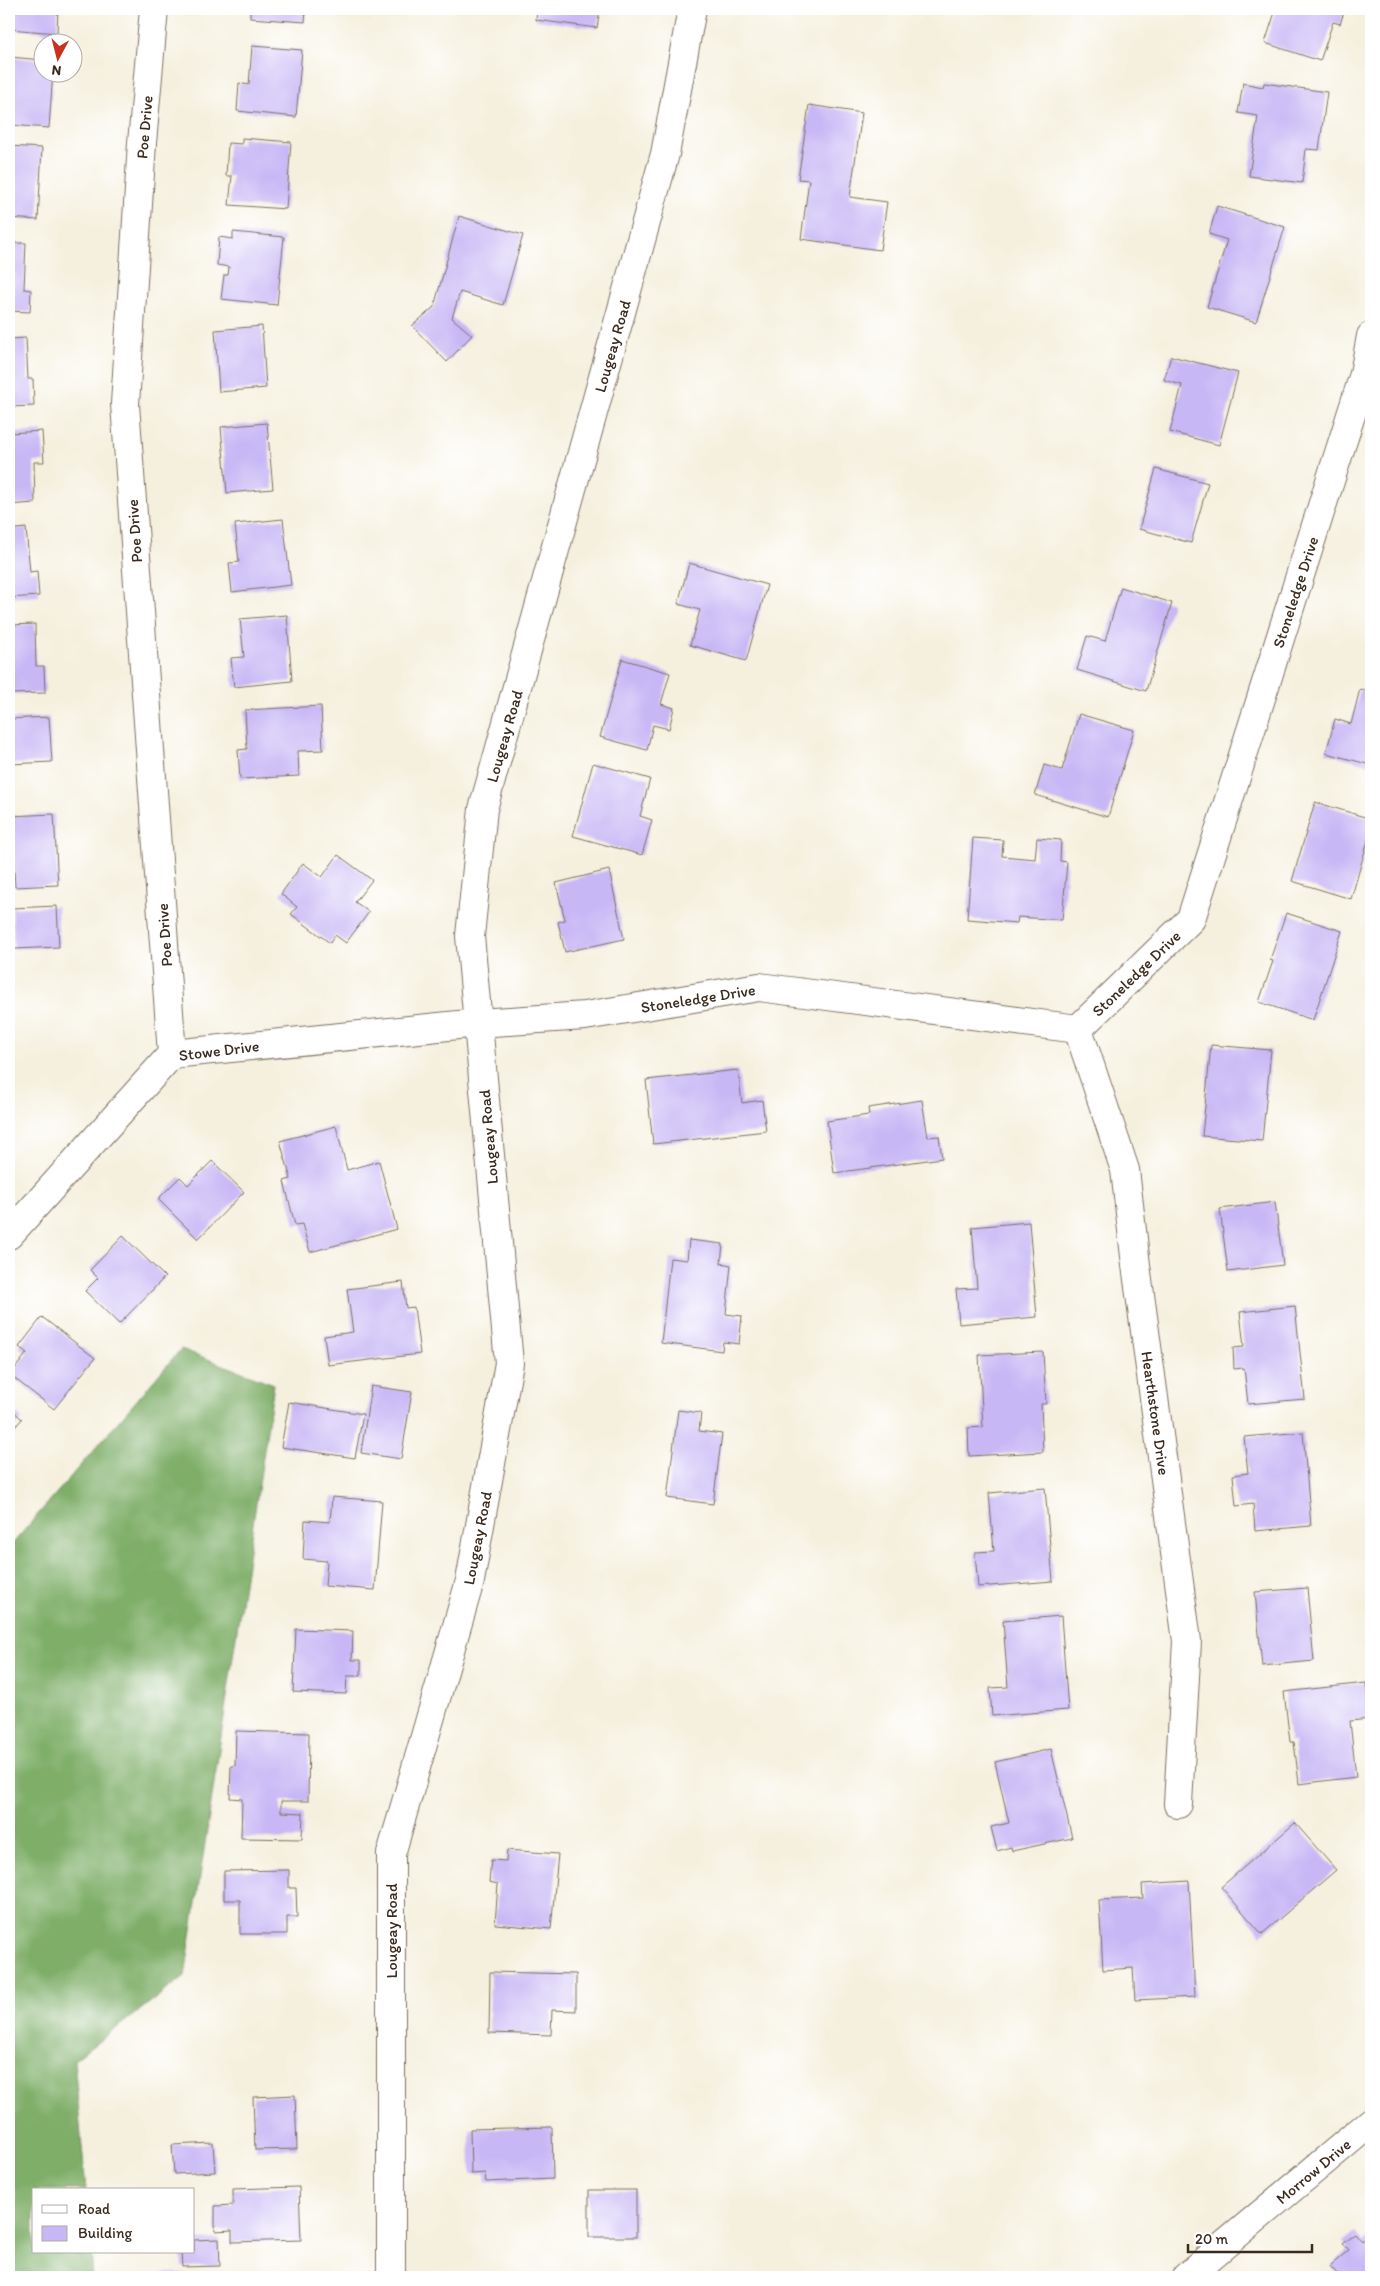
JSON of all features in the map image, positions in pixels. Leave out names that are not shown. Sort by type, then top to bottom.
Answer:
[{"type":"street","name":"Poe Drive","points":[[154,9],[142,143],[125,404],[172,1054]]},
{"type":"street","name":"Lougeay Road","points":[[391,2277],[391,1854],[470,1581],[510,1363],[470,936],[483,809],[665,154],[692,9]]},
{"type":"street","name":"Stoneledge Drive","points":[[478,1023],[585,1016],[758,987],[1078,1029],[1191,919],[1364,374],[1371,336]]},
{"type":"street","name":"Stowe Drive","points":[[9,1235],[172,1054],[478,1023]]},
{"type":"street","name":"Hearthstone Drive","points":[[1078,1029],[1125,1170],[1187,1642],[1178,1804]]},
{"type":"street","name":"Morrow Drive","points":[[1186,2277],[1371,2122]]},
{"type":"green space","points":[[181,1349],[274,1384],[185,1976],[74,2060],[86,2188],[32,2188],[32,2254],[91,2254],[93,2277],[9,2277],[9,1548]]},
{"type":"building","points":[[9,9],[58,9],[57,32],[9,29]]},
{"type":"building","points":[[250,9],[306,9],[305,22],[250,18]]},
{"type":"building","points":[[537,9],[600,9],[597,28],[536,20]]},
{"type":"building","points":[[1276,9],[1345,9],[1340,24],[1333,22],[1320,61],[1265,43]]},
{"type":"building","points":[[252,46],[302,50],[296,117],[237,111],[239,83],[249,85]]},
{"type":"building","points":[[10,57],[32,59],[32,82],[52,82],[49,128],[9,125]]},
{"type":"building","points":[[1243,83],[1263,87],[1264,83],[1327,92],[1319,150],[1306,149],[1302,183],[1249,176],[1258,116],[1238,113]]},
{"type":"building","points":[[809,105],[862,113],[850,197],[887,202],[880,250],[801,239],[809,180],[798,179]]},
{"type":"building","points":[[242,138],[291,142],[286,209],[229,205],[232,176],[226,176],[228,143],[242,144]]},
{"type":"building","points":[[9,146],[42,148],[38,220],[9,218]]},
{"type":"building","points":[[1217,206],[1285,227],[1256,322],[1207,307],[1227,240],[1209,234]]},
{"type":"building","points":[[459,216],[523,235],[503,305],[460,292],[452,318],[472,335],[447,362],[412,326],[434,307]]},
{"type":"building","points":[[233,232],[284,237],[277,305],[221,299],[224,275],[228,275],[229,267],[217,265],[219,237],[233,239]]},
{"type":"building","points":[[9,243],[26,243],[24,289],[31,290],[30,312],[9,311]]},
{"type":"building","points":[[262,326],[266,388],[219,392],[215,330]]},
{"type":"building","points":[[26,338],[28,379],[33,379],[34,406],[9,407],[9,339]]},
{"type":"building","points":[[1171,356],[1238,373],[1219,445],[1170,432],[1182,385],[1164,380]]},
{"type":"building","points":[[267,423],[273,489],[227,493],[221,427]]},
{"type":"building","points":[[42,431],[44,462],[34,462],[35,503],[9,505],[9,433]]},
{"type":"building","points":[[1156,469],[1208,483],[1191,543],[1139,529]]},
{"type":"building","points":[[283,519],[291,585],[232,592],[229,563],[239,562],[235,524]]},
{"type":"building","points":[[26,528],[30,572],[37,571],[39,596],[9,598],[9,530]]},
{"type":"building","points":[[689,563],[767,585],[746,661],[690,645],[700,610],[678,604]]},
{"type":"building","points":[[1121,587],[1172,603],[1146,691],[1077,670],[1087,636],[1105,641]]},
{"type":"building","points":[[287,615],[292,681],[234,687],[231,658],[244,657],[240,619]]},
{"type":"building","points":[[35,624],[36,666],[44,666],[45,693],[9,694],[9,625]]},
{"type":"building","points":[[622,659],[670,673],[661,704],[674,708],[669,729],[653,725],[647,750],[600,737]]},
{"type":"building","points":[[1360,689],[1371,692],[1371,765],[1326,753],[1335,719],[1351,724]]},
{"type":"building","points":[[321,706],[323,750],[298,751],[299,776],[240,779],[238,750],[247,749],[245,710]]},
{"type":"building","points":[[1079,714],[1134,730],[1108,817],[1035,795],[1044,765],[1062,770]]},
{"type":"building","points":[[49,717],[52,762],[10,764],[9,719]]},
{"type":"building","points":[[593,763],[650,779],[640,816],[652,820],[642,855],[573,836]]},
{"type":"building","points":[[1315,802],[1371,819],[1371,830],[1351,899],[1292,881]]},
{"type":"building","points":[[54,814],[58,885],[15,887],[13,851],[9,851],[9,816]]},
{"type":"building","points":[[973,838],[1003,840],[1002,856],[1035,859],[1037,838],[1061,840],[1060,861],[1067,862],[1062,920],[1018,917],[1017,923],[967,919]]},
{"type":"building","points":[[338,855],[372,880],[355,902],[369,912],[346,943],[335,935],[330,943],[291,914],[297,907],[281,894],[303,863],[322,877]]},
{"type":"building","points":[[609,870],[624,939],[565,952],[558,922],[565,920],[556,883]]},
{"type":"building","points":[[57,906],[59,947],[14,949],[12,908]]},
{"type":"building","points":[[1286,913],[1342,931],[1313,1020],[1259,1002],[1273,961],[1270,960]]},
{"type":"building","points":[[1211,1045],[1271,1050],[1262,1141],[1202,1136]]},
{"type":"building","points":[[738,1070],[742,1103],[762,1100],[766,1131],[653,1144],[646,1080]]},
{"type":"building","points":[[922,1100],[928,1137],[939,1136],[942,1158],[834,1173],[827,1121],[869,1115],[868,1108]]},
{"type":"building","points":[[336,1126],[347,1170],[379,1161],[397,1229],[310,1252],[302,1224],[295,1225],[284,1181],[291,1179],[280,1141]]},
{"type":"building","points":[[212,1161],[244,1192],[198,1239],[158,1199],[180,1177],[188,1185]]},
{"type":"building","points":[[1275,1202],[1283,1265],[1228,1272],[1220,1209]]},
{"type":"building","points":[[1029,1222],[1037,1317],[959,1324],[956,1289],[977,1288],[972,1227]]},
{"type":"building","points":[[123,1236],[165,1277],[119,1324],[85,1291],[98,1278],[90,1270]]},
{"type":"building","points":[[689,1240],[723,1244],[721,1263],[731,1265],[726,1314],[742,1316],[739,1344],[723,1342],[722,1351],[661,1343],[670,1258],[687,1260]]},
{"type":"building","points":[[403,1282],[406,1308],[414,1307],[420,1354],[328,1365],[324,1336],[353,1332],[347,1289]]},
{"type":"building","points":[[1295,1306],[1305,1399],[1248,1404],[1244,1368],[1234,1369],[1233,1348],[1244,1347],[1240,1312]]},
{"type":"building","points":[[42,1317],[95,1358],[54,1409],[10,1375],[27,1353],[19,1347]]},
{"type":"building","points":[[1043,1352],[1046,1404],[1041,1404],[1043,1452],[969,1456],[968,1428],[983,1427],[979,1355]]},
{"type":"building","points":[[371,1386],[412,1392],[401,1459],[361,1453]]},
{"type":"building","points":[[289,1402],[363,1414],[355,1458],[281,1447]]},
{"type":"building","points":[[9,1407],[22,1419],[9,1434]]},
{"type":"building","points":[[678,1410],[701,1413],[699,1431],[722,1434],[713,1504],[667,1498]]},
{"type":"building","points":[[1303,1432],[1311,1526],[1255,1531],[1253,1504],[1236,1506],[1233,1475],[1248,1473],[1244,1437]]},
{"type":"building","points":[[1045,1488],[1053,1581],[978,1587],[975,1552],[994,1551],[989,1493]]},
{"type":"building","points":[[332,1497],[382,1501],[375,1590],[325,1586],[327,1561],[303,1559],[305,1520],[330,1522]]},
{"type":"building","points":[[1307,1588],[1314,1661],[1262,1666],[1255,1592]]},
{"type":"building","points":[[1061,1616],[1068,1710],[992,1716],[990,1688],[1008,1687],[1003,1621]]},
{"type":"building","points":[[296,1629],[353,1631],[352,1660],[361,1660],[361,1676],[347,1676],[346,1694],[293,1692]]},
{"type":"building","points":[[1366,1683],[1370,1719],[1350,1721],[1356,1777],[1299,1784],[1294,1742],[1290,1742],[1284,1692]]},
{"type":"building","points":[[236,1731],[309,1733],[308,1801],[281,1801],[281,1812],[303,1813],[302,1839],[241,1838],[242,1799],[230,1798],[231,1766],[235,1766]]},
{"type":"building","points":[[1051,1749],[1072,1838],[1012,1851],[1011,1847],[997,1851],[991,1827],[1009,1823],[995,1762]]},
{"type":"building","points":[[1295,1823],[1336,1870],[1262,1934],[1221,1887]]},
{"type":"building","points":[[507,1850],[558,1854],[551,1929],[495,1924],[498,1884],[489,1882],[491,1860],[506,1861]]},
{"type":"building","points":[[289,1870],[289,1888],[296,1888],[297,1917],[287,1917],[287,1934],[240,1934],[240,1900],[224,1900],[224,1871]]},
{"type":"building","points":[[1189,1881],[1195,1997],[1135,2000],[1133,1968],[1103,1970],[1099,1900],[1143,1898],[1142,1884]]},
{"type":"building","points":[[490,1972],[576,1974],[576,2011],[552,2010],[551,2035],[489,2033]]},
{"type":"building","points":[[295,2095],[297,2149],[255,2150],[253,2097]]},
{"type":"building","points":[[552,2127],[553,2179],[486,2182],[485,2173],[471,2174],[470,2129]]},
{"type":"building","points":[[213,2143],[215,2172],[174,2174],[172,2145]]},
{"type":"building","points":[[299,2187],[301,2240],[232,2242],[232,2230],[215,2231],[215,2206],[233,2205],[233,2189]]},
{"type":"building","points":[[589,2190],[636,2190],[636,2237],[589,2237]]},
{"type":"building","points":[[1355,2233],[1362,2241],[1371,2233],[1371,2277],[1340,2277],[1330,2266],[1349,2250],[1343,2243]]},
{"type":"building","points":[[219,2239],[220,2266],[182,2267],[181,2254],[195,2254],[195,2240]]},
{"type":"building","points":[[185,2273],[185,2277],[142,2277],[142,2274]]}]
